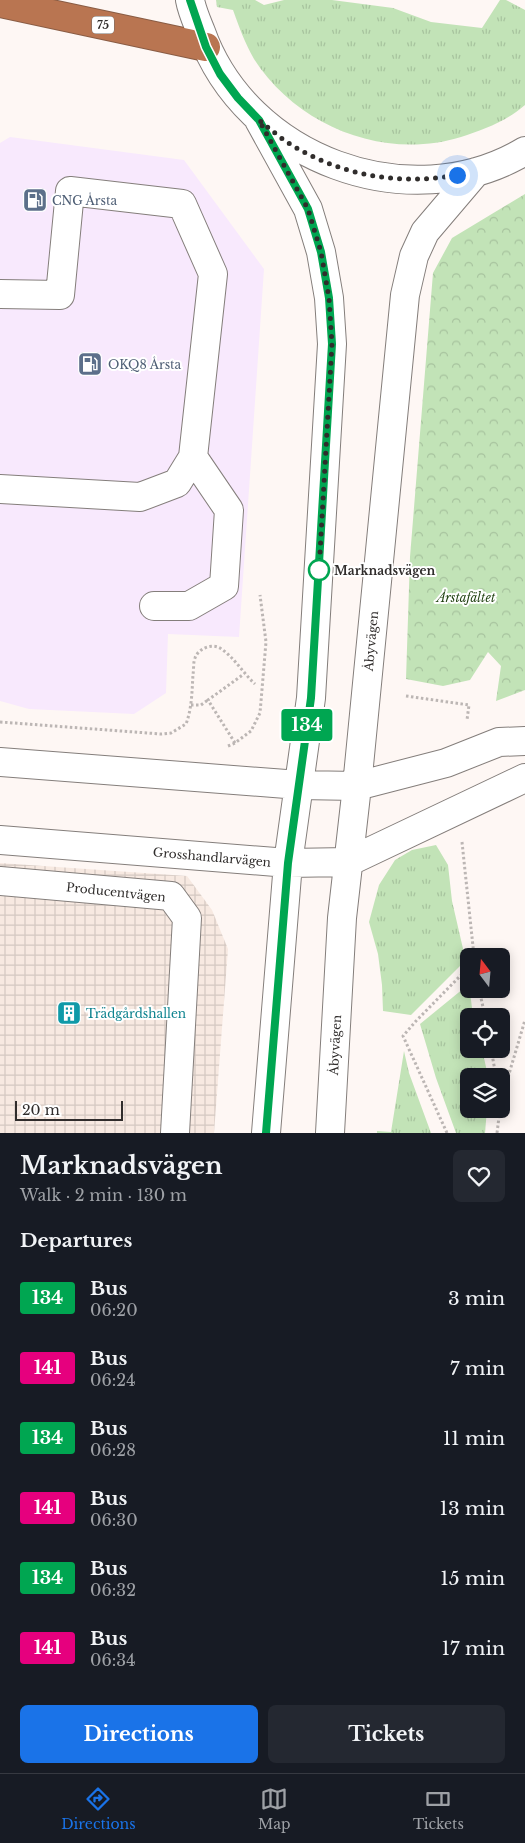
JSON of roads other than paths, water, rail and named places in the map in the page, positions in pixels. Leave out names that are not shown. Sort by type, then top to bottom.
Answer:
[{"type":"highway","name":"75","points":[[0,2],[206,47]]},
{"type":"street","points":[[190,2],[206,47],[220,74],[238,98],[259,120],[290,144],[324,161],[361,174],[399,179],[438,179],[476,172],[514,158],[525,151]]},
{"type":"street","points":[[259,120],[308,209],[321,252],[330,307],[332,344],[311,698],[288,863],[266,1133]]},
{"type":"street","name":"Åbyvägen","points":[[330,1133],[342,918],[358,786],[405,295],[414,256],[425,232],[476,172]]},
{"type":"street","points":[[0,294],[60,295],[70,191],[182,204],[213,274],[194,457],[177,483],[140,497],[0,489]]},
{"type":"street","points":[[154,606],[189,606],[224,586],[229,510],[194,457]]},
{"type":"street","points":[[0,762],[299,785],[358,786],[446,763],[499,742],[525,742]]},
{"type":"street","name":"Grosshandlarvägen","points":[[0,840],[288,863],[348,862],[525,778]]},
{"type":"street","name":"Producentvägen","points":[[0,881],[171,896],[187,918],[175,1133]]},
{"type":"place","name":"CNG Årsta","points":[[35,200]]},
{"type":"place","name":"OKQ8 Årsta","points":[[90,364]]},
{"type":"place","name":"Marknadsvägen","points":[[319,570]]},
{"type":"place","name":"Trädgårdshallen","points":[[69,1013]]},
{"type":"park label","name":"Årstafältet","points":[[466,597]]}]
